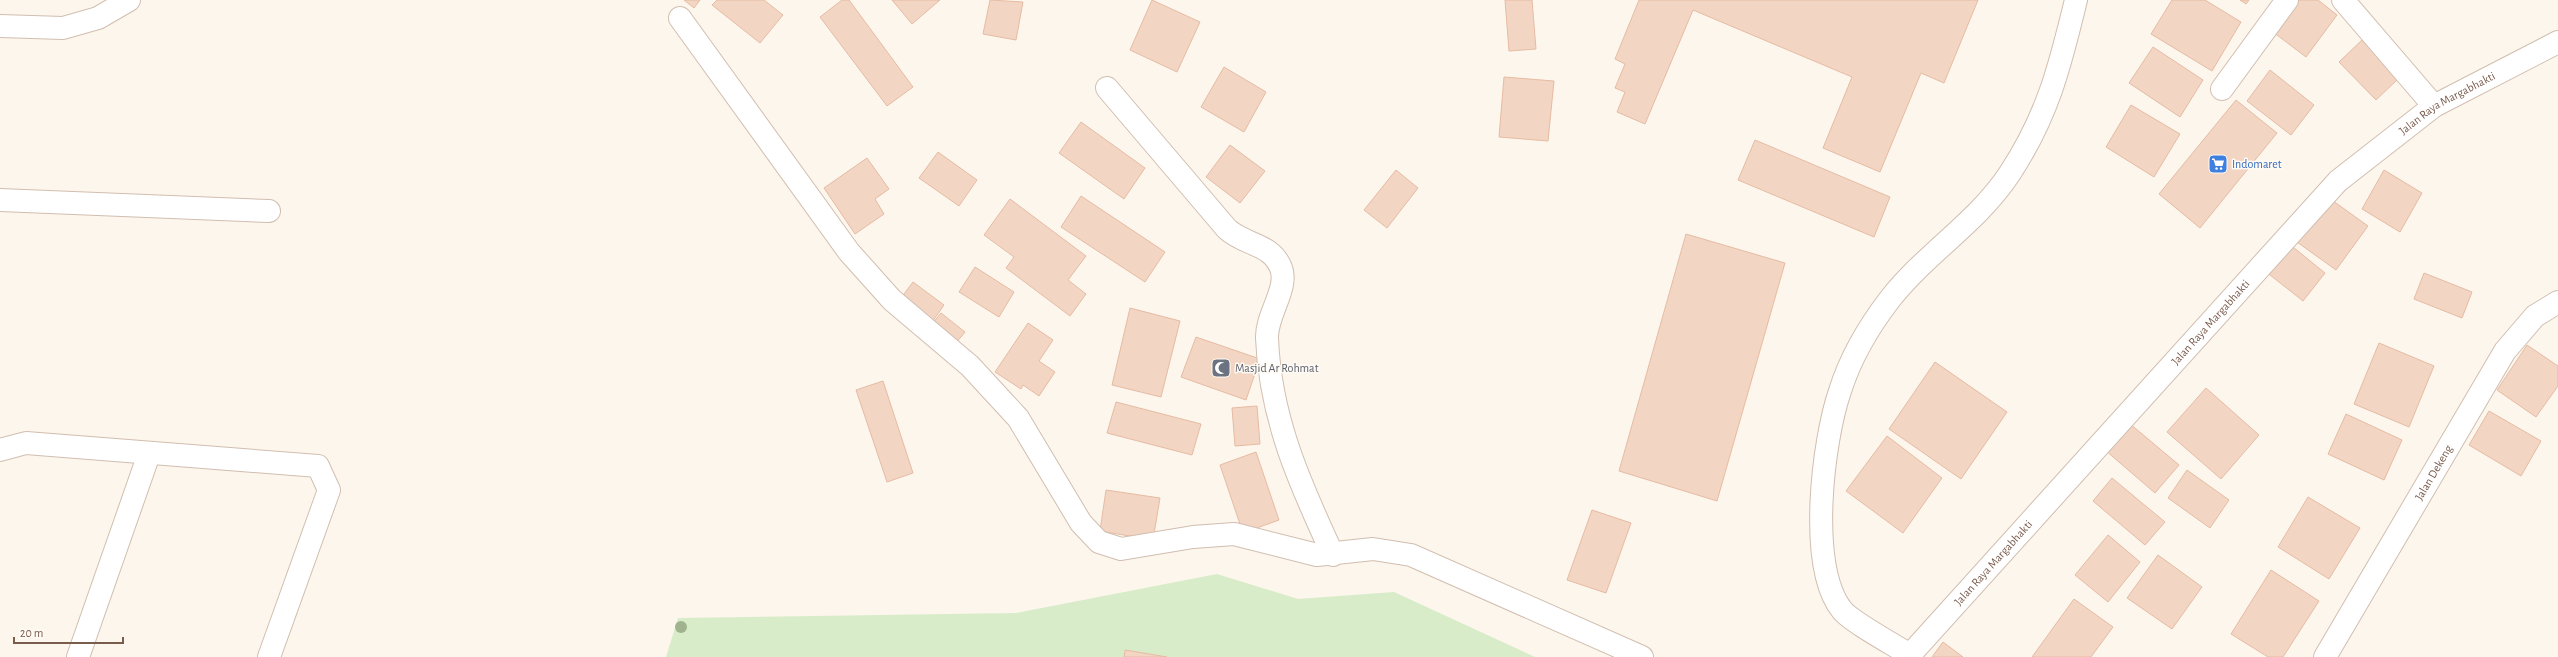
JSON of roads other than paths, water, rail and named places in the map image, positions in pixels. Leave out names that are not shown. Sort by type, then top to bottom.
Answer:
[{"type":"street","points":[[0,26],[63,28],[98,18],[129,0]]},
{"type":"street","points":[[1909,656],[1842,611],[1828,581],[1821,539],[1827,435],[1840,389],[1862,342],[1890,300],[1918,268],[1969,222],[2009,175],[2038,128],[2059,71],[2076,0]]},
{"type":"street","points":[[2222,89],[2287,0]]},
{"type":"street","points":[[2343,0],[2434,106]]},
{"type":"street","points":[[680,18],[849,252],[892,300],[970,366],[1018,418],[1081,523],[1099,542],[1121,549],[1193,537],[1234,534],[1316,555],[1333,555],[1373,549],[1411,555],[1642,657]]},
{"type":"street","name":"Jalan Raya Margabhakti","points":[[1909,656],[2338,181],[2434,106],[2558,42]]},
{"type":"street","points":[[1107,88],[1226,229],[1238,239],[1269,250],[1276,258],[1283,276],[1283,284],[1268,321],[1267,337],[1277,416],[1306,496],[1333,555]]},
{"type":"street","points":[[0,200],[269,211]]},
{"type":"street","name":"Jalan Dekeng","points":[[2325,657],[2505,351],[2535,316],[2558,302]]},
{"type":"street","points":[[0,450],[26,443],[149,454],[318,466],[329,490],[269,657]]},
{"type":"street","points":[[78,657],[149,454]]},
{"type":"place","name":"Indomaret","points":[[2218,164]]},
{"type":"place","name":"Masjid Ar Rohmat","points":[[1221,368]]}]
